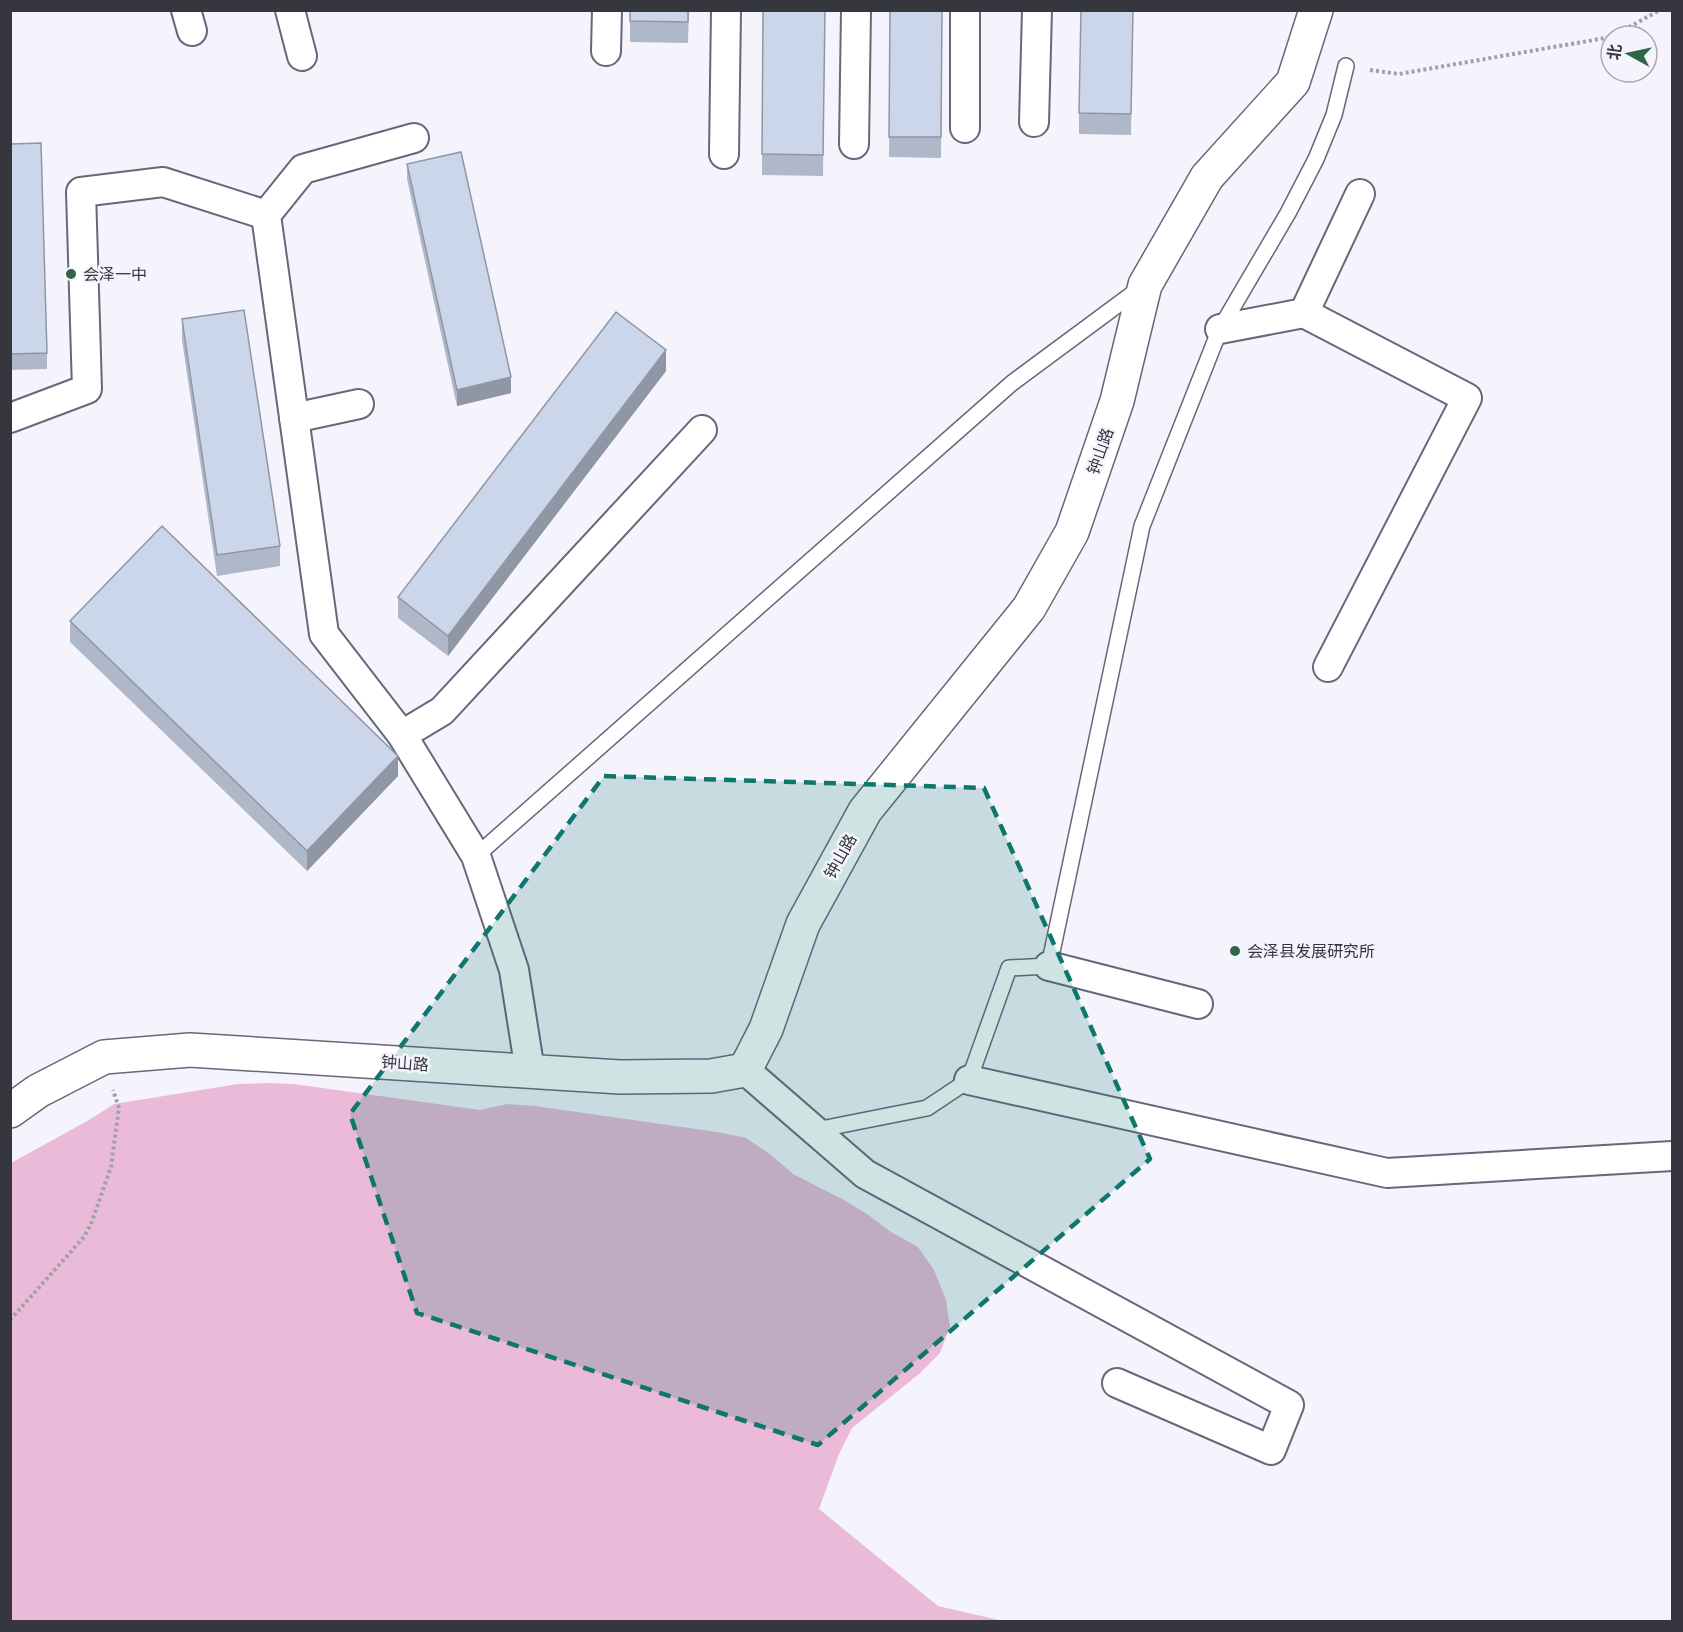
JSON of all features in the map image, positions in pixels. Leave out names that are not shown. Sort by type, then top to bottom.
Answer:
[{"type":"street","points":[[290,10],[302,56]]},
{"type":"street","points":[[606,51],[607,10]]},
{"type":"street","points":[[724,154],[726,10]]},
{"type":"street","points":[[854,144],[856,10]]},
{"type":"street","points":[[964,10],[965,128]]},
{"type":"street","points":[[1034,122],[1037,10]]},
{"type":"street","name":"钟山路","points":[[10,1111],[38,1090],[104,1057],[190,1050],[620,1077],[711,1076],[745,1070],[766,1029],[802,924],[866,811],[1029,608],[1072,532],[1117,401],[1144,285],[1207,177],[1293,82],[1316,10]]},
{"type":"street","points":[[414,138],[303,169],[266,215],[324,634],[402,735],[476,855],[514,970],[530,1071]]},
{"type":"street","points":[[10,418],[87,389],[81,192],[163,182],[266,215]]},
{"type":"street","points":[[1304,313],[1360,194]]},
{"type":"street","points":[[1220,329],[1304,313],[1467,398],[1328,667]]},
{"type":"street","points":[[294,418],[359,404]]},
{"type":"street","points":[[402,735],[442,711],[702,430]]},
{"type":"street","points":[[1049,966],[1198,1004]]},
{"type":"street","points":[[745,1070],[866,1174],[1289,1405],[1271,1450],[1117,1383]]},
{"type":"street","points":[[969,1080],[1387,1173],[1672,1156]]},
{"type":"lane","points":[[816,1130],[927,1108],[969,1080],[1009,968],[1049,966],[1142,526],[1220,329],[1288,213],[1316,159],[1334,115],[1346,66]]},
{"type":"lane","points":[[476,855],[1012,383],[1144,285]]},
{"type":"path","points":[[1634,24],[1660,10]]},
{"type":"path","points":[[1346,66],[1399,74],[1599,38]]},
{"type":"path","points":[[10,1320],[84,1237],[107,1182],[119,1108],[104,1057]]},
{"type":"highlighted area","points":[[604,776],[984,788],[1150,1159],[818,1445],[417,1313],[350,1114]]},
{"type":"shaded area","points":[[238,1084],[294,1084],[480,1110],[507,1104],[535,1106],[746,1138],[770,1154],[793,1174],[844,1200],[891,1232],[918,1247],[934,1270],[946,1300],[950,1327],[940,1353],[919,1374],[852,1428],[839,1454],[819,1509],[938,1606],[1003,1621],[11,1621],[11,1163],[114,1104]]},
{"type":"building","points":[[630,10],[688,10],[688,22],[630,21]]},
{"type":"building","points":[[763,10],[825,10],[823,155],[762,154]]},
{"type":"building","points":[[890,10],[942,10],[941,137],[889,137]]},
{"type":"building","points":[[1081,10],[1133,10],[1131,114],[1079,113]]},
{"type":"building","points":[[41,143],[47,353],[10,354],[10,144]]},
{"type":"building","points":[[461,152],[511,377],[457,390],[407,164]]},
{"type":"building","points":[[244,310],[280,546],[217,555],[182,319]]},
{"type":"building","points":[[616,312],[666,350],[448,636],[398,597]]},
{"type":"building","points":[[162,526],[398,756],[307,851],[70,621]]},
{"type":"place","name":"会泽一中","points":[[71,274]]},
{"type":"place","name":"会泽县发展研究所","points":[[1235,951]]}]
